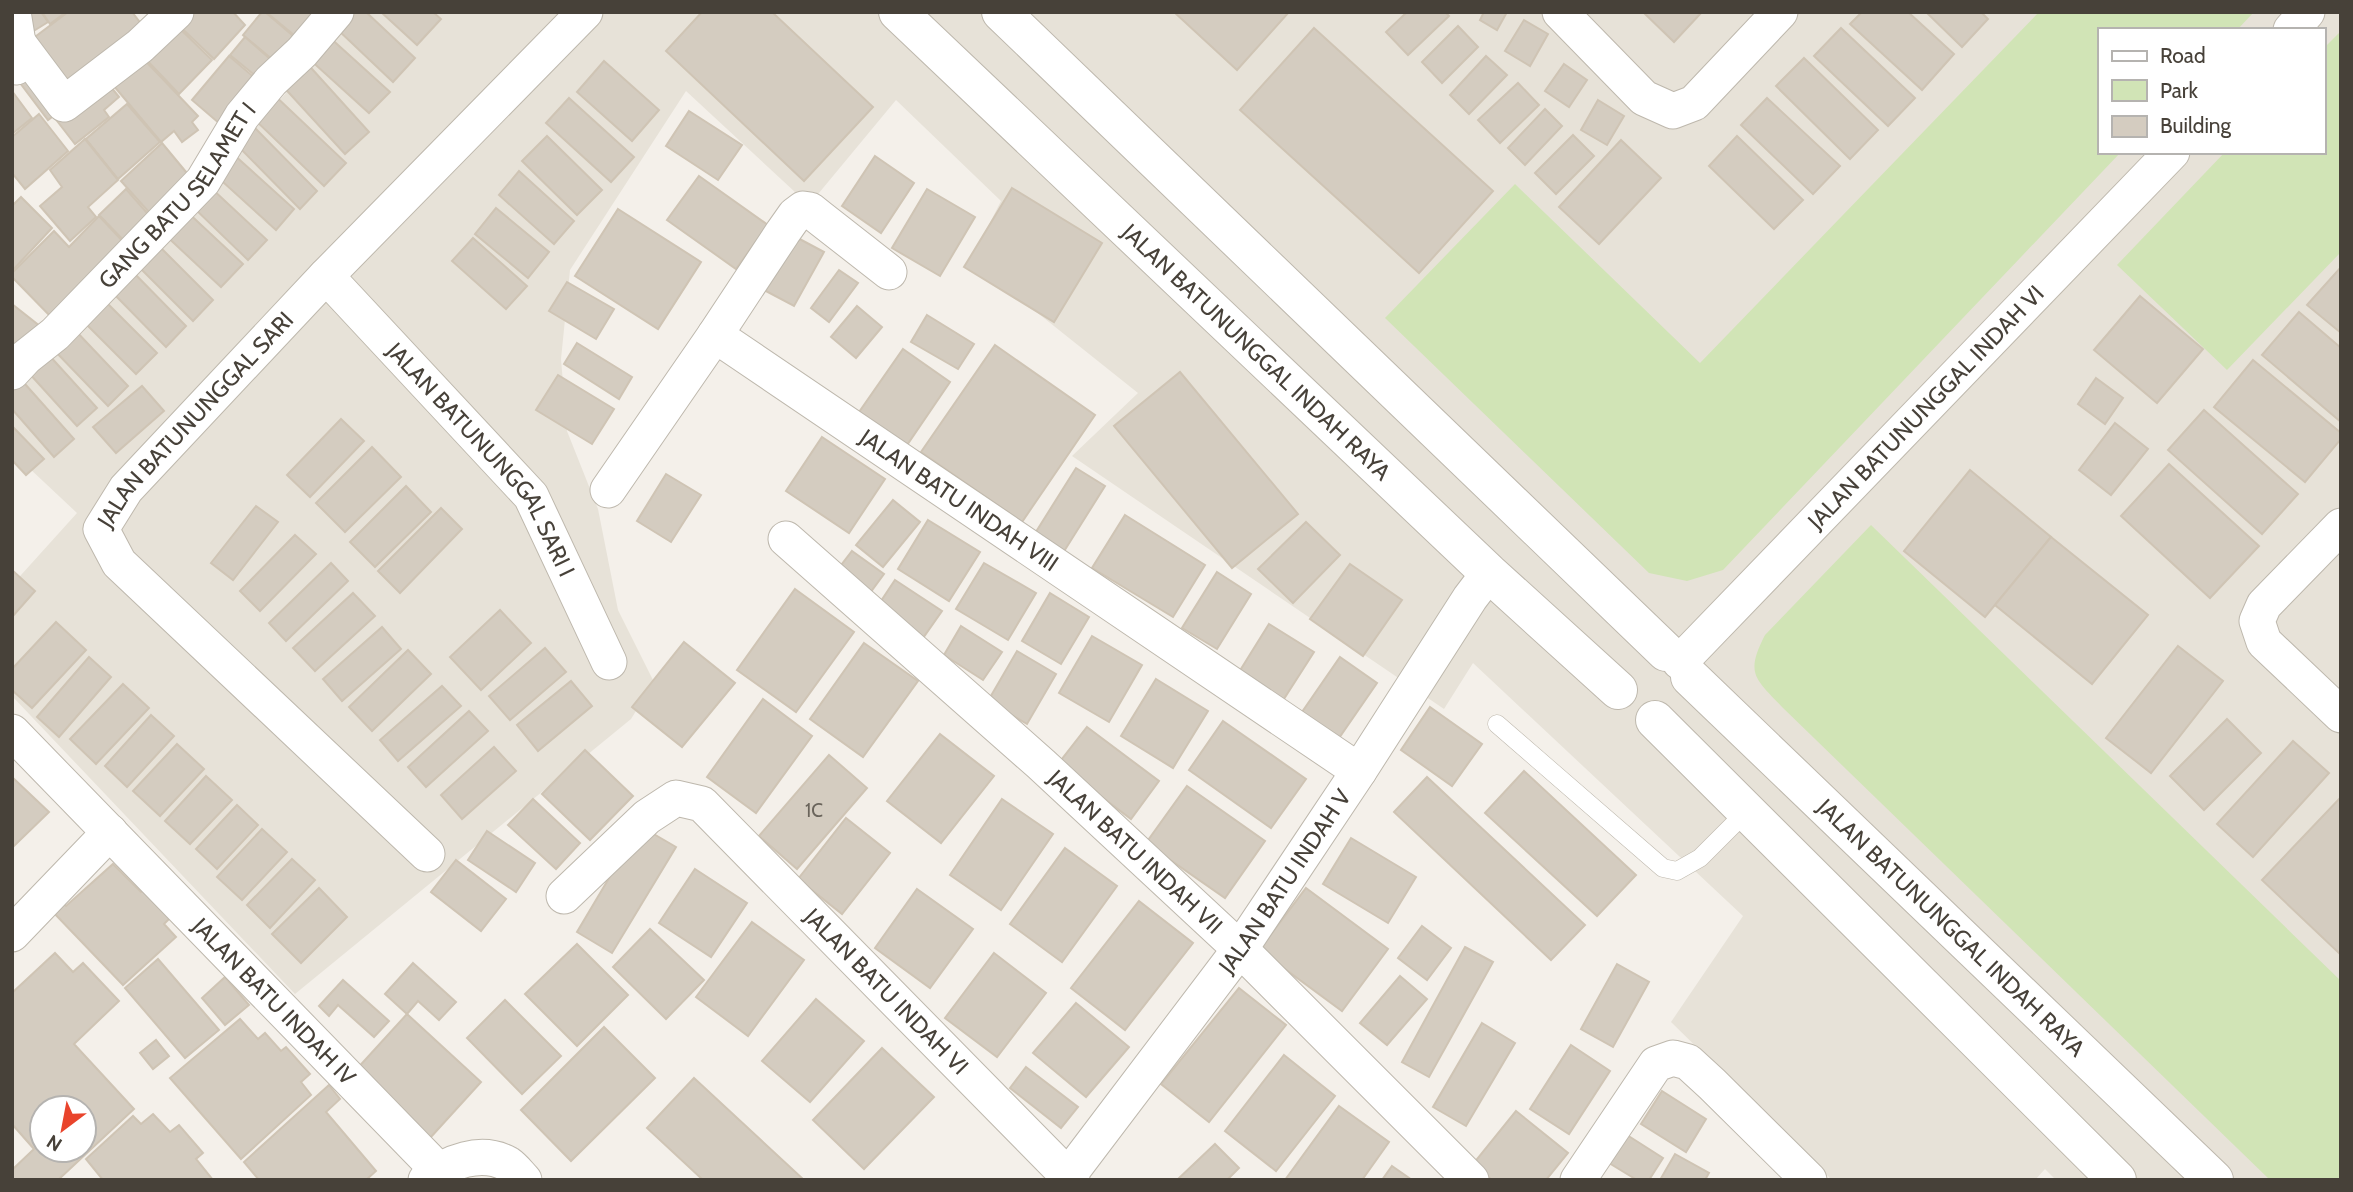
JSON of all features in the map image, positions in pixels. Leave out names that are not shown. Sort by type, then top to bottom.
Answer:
[{"type":"street","points":[[15,48],[64,104],[140,46],[176,12]]},
{"type":"street","name":"GANG BATU SELAMET I","points":[[12,372],[55,334],[203,181],[242,117],[271,81],[302,52],[336,12]]},
{"type":"street","name":"JALAN BATUNUNGGAL INDAH RAYA","points":[[898,12],[1489,573],[1618,690]]},
{"type":"street","name":"JALAN BATUNUNGGAL INDAH RAYA","points":[[1001,12],[2214,1180]]},
{"type":"street","points":[[1560,12],[1644,98],[1672,111],[1694,103],[1780,12]]},
{"type":"street","points":[[2293,28],[2308,12]]},
{"type":"street","name":"JALAN BATUNUNGGAL SARI","points":[[427,854],[119,563],[101,529],[126,489],[326,276],[580,14]]},
{"type":"street","name":"JALAN BATUNUNGGAL INDAH VI","points":[[1678,664],[2170,154]]},
{"type":"street","points":[[608,490],[795,215],[803,209],[810,211],[890,272]]},
{"type":"street","name":"JALAN BATUNUNGGAL SARI I","points":[[326,276],[531,496],[609,662]]},
{"type":"street","name":"JALAN BATU INDAH VIII","points":[[715,335],[1359,771]]},
{"type":"street","points":[[2341,526],[2264,605],[2257,621],[2264,642],[2341,715]]},
{"type":"street","name":"JALAN BATU INDAH VII","points":[[786,539],[1041,764],[1240,948],[1471,1180]]},
{"type":"street","name":"JALAN BATU INDAH V","points":[[1069,1179],[1240,948],[1359,771],[1438,646],[1489,573]]},
{"type":"street","points":[[1652,650],[1678,664],[1687,697],[1680,708],[1668,717],[1655,720],[1642,718],[1630,711],[1618,690],[1621,673],[1628,661],[1638,653],[1652,650]]},
{"type":"street","points":[[1655,720],[2117,1180]]},
{"type":"street","name":"JALAN BATU INDAH IV","points":[[12,732],[110,832],[432,1175]]},
{"type":"street","name":"JALAN BATU INDAH VI","points":[[564,896],[647,817],[676,798],[702,804],[1069,1179]]},
{"type":"street","points":[[12,934],[110,832]]},
{"type":"street","points":[[1578,1180],[1656,1064],[1673,1058],[1688,1062],[1713,1084],[1809,1180]]},
{"type":"street","points":[[432,1175],[465,1159],[482,1157],[516,1172]]},
{"type":"lane","points":[[1497,724],[1663,868],[1677,871],[1700,858],[1746,812]]},
{"type":"shaded area","points":[[355,12],[2341,12],[2341,1180],[2056,1180],[2045,1169],[2035,1180],[1832,1180],[1671,1022],[1743,916],[1473,663],[1444,709],[1072,456],[1138,393],[971,260],[1001,201],[896,100],[809,205],[686,91],[570,270],[561,359],[567,431],[598,509],[618,610],[654,682],[631,719],[295,994],[12,696],[12,585],[77,513],[12,452],[12,372],[168,231]]},
{"type":"green space","points":[[2039,12],[2254,12],[2239,28],[2098,28],[2098,154],[2119,154],[1723,570],[1687,581],[1649,573],[1385,318],[1515,184],[1700,363]]},
{"type":"green space","points":[[2341,31],[2341,252],[2227,370],[2117,265],[2223,154],[2325,154],[2325,47]]},
{"type":"green space","points":[[1871,525],[2341,981],[2341,1180],[2270,1180],[1759,682],[1754,667],[1755,659],[1765,635]]},
{"type":"building","points":[[27,12],[41,12],[48,22],[32,32]]},
{"type":"building","points":[[42,12],[66,12],[50,24]]},
{"type":"building","points":[[68,12],[132,12],[149,34],[62,99],[23,46]]},
{"type":"building","points":[[179,12],[233,12],[245,25],[214,59],[172,19]]},
{"type":"building","points":[[262,12],[299,41],[279,65],[243,35]]},
{"type":"building","points":[[266,12],[319,12],[300,40]]},
{"type":"building","points":[[353,12],[366,12],[415,58],[393,82],[337,29]]},
{"type":"building","points":[[381,12],[433,12],[441,19],[417,45]]},
{"type":"building","points":[[702,12],[772,12],[873,107],[804,181],[666,51]]},
{"type":"building","points":[[1174,12],[1289,12],[1237,70]]},
{"type":"building","points":[[1407,12],[1445,12],[1449,16],[1408,55],[1386,32]]},
{"type":"building","points":[[1484,12],[1507,12],[1497,30],[1480,20]]},
{"type":"building","points":[[1643,12],[1702,12],[1674,42]]},
{"type":"building","points":[[1862,12],[1908,12],[1954,54],[1922,90],[1850,24]]},
{"type":"building","points":[[1926,12],[1981,12],[1988,19],[1962,47]]},
{"type":"building","points":[[171,20],[212,60],[179,94],[139,52]]},
{"type":"building","points":[[1524,20],[1548,34],[1530,66],[1505,51]]},
{"type":"building","points":[[1458,26],[1478,47],[1442,83],[1422,62]]},
{"type":"building","points":[[1314,28],[1493,191],[1419,273],[1240,110]]},
{"type":"building","points":[[1841,28],[1915,98],[1888,126],[1814,56]]},
{"type":"building","points":[[327,35],[390,92],[369,113],[307,57]]},
{"type":"building","points":[[245,37],[277,65],[263,82],[230,55]]},
{"type":"building","points":[[137,52],[198,116],[192,122],[198,130],[182,142],[174,131],[161,142],[108,79]]},
{"type":"building","points":[[229,56],[263,85],[226,129],[192,100]]},
{"type":"building","points":[[1486,56],[1507,75],[1469,114],[1450,95]]},
{"type":"building","points":[[1804,58],[1878,130],[1850,159],[1776,86]]},
{"type":"building","points":[[303,59],[369,132],[345,154],[279,82]]},
{"type":"building","points":[[32,61],[65,107],[48,120],[14,75]]},
{"type":"building","points":[[604,61],[659,110],[632,141],[577,92]]},
{"type":"building","points":[[1564,64],[1587,80],[1569,107],[1545,91]]},
{"type":"building","points":[[102,76],[119,97],[104,110],[109,117],[75,144],[54,117]]},
{"type":"building","points":[[1518,83],[1539,105],[1500,143],[1478,120]]},
{"type":"building","points":[[12,91],[32,118],[12,134]]},
{"type":"building","points":[[270,91],[346,163],[324,186],[248,113]]},
{"type":"building","points":[[569,98],[634,157],[611,182],[546,123]]},
{"type":"building","points":[[1767,98],[1840,166],[1813,194],[1741,125]]},
{"type":"building","points":[[1598,100],[1624,116],[1607,145],[1581,130]]},
{"type":"building","points":[[127,104],[160,142],[118,179],[86,139]]},
{"type":"building","points":[[1545,109],[1562,126],[1525,165],[1508,148]]},
{"type":"building","points":[[689,111],[742,145],[718,180],[666,146]]},
{"type":"building","points":[[39,114],[68,151],[25,189],[12,173],[12,137]]},
{"type":"building","points":[[254,127],[317,191],[300,209],[236,144]]},
{"type":"building","points":[[1573,135],[1594,156],[1556,194],[1535,173]]},
{"type":"building","points":[[547,136],[602,190],[577,215],[522,161]]},
{"type":"building","points":[[1737,136],[1803,200],[1774,229],[1709,166]]},
{"type":"building","points":[[85,139],[118,180],[88,207],[96,217],[70,241],[40,206],[62,187],[50,170]]},
{"type":"building","points":[[1621,140],[1661,178],[1599,244],[1559,207]]},
{"type":"building","points":[[162,143],[196,184],[156,220],[121,181]]},
{"type":"building","points":[[232,153],[294,209],[276,230],[213,173]]},
{"type":"building","points":[[875,156],[914,183],[881,233],[842,206]]},
{"type":"building","points":[[519,171],[574,221],[554,244],[499,195]]},
{"type":"building","points":[[699,176],[768,225],[736,269],[667,220]]},
{"type":"building","points":[[210,187],[267,240],[248,260],[192,206]]},
{"type":"building","points":[[1012,188],[1102,243],[1054,322],[964,267]]},
{"type":"building","points":[[126,189],[155,222],[130,247],[99,215]]},
{"type":"building","points":[[927,189],[975,217],[940,276],[892,248]]},
{"type":"building","points":[[21,197],[52,228],[12,271],[12,206]]},
{"type":"building","points":[[183,208],[243,264],[221,287],[162,232]]},
{"type":"building","points":[[496,208],[549,252],[528,278],[475,234]]},
{"type":"building","points":[[618,209],[701,262],[658,329],[575,276]]},
{"type":"building","points":[[99,216],[130,249],[56,322],[12,277],[12,273],[54,231],[69,247]]},
{"type":"building","points":[[794,236],[824,252],[794,306],[764,290]]},
{"type":"building","points":[[473,238],[527,286],[506,309],[452,261]]},
{"type":"building","points":[[154,241],[213,300],[193,321],[134,262]]},
{"type":"building","points":[[2341,267],[2341,333],[2307,305]]},
{"type":"building","points":[[131,270],[186,326],[166,347],[110,290]]},
{"type":"building","points":[[839,270],[858,283],[829,322],[811,308]]},
{"type":"building","points":[[567,282],[614,309],[596,339],[549,311]]},
{"type":"building","points":[[2140,296],[2203,349],[2157,403],[2094,350]]},
{"type":"building","points":[[102,298],[157,353],[136,374],[81,319]]},
{"type":"building","points":[[12,304],[41,327],[12,364]]},
{"type":"building","points":[[857,306],[882,327],[856,358],[831,337]]},
{"type":"building","points":[[2299,312],[2341,348],[2341,422],[2262,355]]},
{"type":"building","points":[[927,315],[974,344],[958,369],[911,342]]},
{"type":"building","points":[[73,328],[128,386],[108,406],[52,348]]},
{"type":"building","points":[[577,343],[632,377],[619,399],[564,364]]},
{"type":"building","points":[[995,345],[1095,415],[1022,522],[921,452]]},
{"type":"building","points":[[903,349],[950,382],[905,448],[857,415]]},
{"type":"building","points":[[48,354],[97,408],[77,426],[28,372]]},
{"type":"building","points":[[2253,360],[2341,433],[2341,439],[2305,482],[2214,407]]},
{"type":"building","points":[[1180,372],[1298,514],[1232,568],[1114,426]]},
{"type":"building","points":[[17,375],[74,439],[54,457],[12,409],[12,379]]},
{"type":"building","points":[[558,375],[614,409],[592,444],[536,410]]},
{"type":"building","points":[[2096,378],[2123,398],[2105,424],[2078,404]]},
{"type":"building","points":[[142,386],[164,411],[116,453],[93,427]]},
{"type":"building","points":[[2204,410],[2298,494],[2262,534],[2168,450]]},
{"type":"building","points":[[341,419],[364,441],[310,497],[287,475]]},
{"type":"building","points":[[2115,423],[2148,449],[2111,495],[2079,470]]},
{"type":"building","points":[[12,426],[44,459],[26,475],[12,460]]},
{"type":"building","points":[[822,437],[885,479],[849,533],[786,491]]},
{"type":"building","points":[[372,447],[401,477],[345,532],[316,503]]},
{"type":"building","points":[[2169,464],[2259,546],[2210,598],[2121,516]]},
{"type":"building","points":[[1076,468],[1105,486],[1063,553],[1034,535]]},
{"type":"building","points":[[1970,470],[2051,537],[1985,617],[1904,551]]},
{"type":"building","points":[[666,474],[701,495],[671,542],[637,521]]},
{"type":"building","points":[[406,486],[431,512],[375,567],[350,542]]},
{"type":"building","points":[[893,500],[920,522],[883,567],[856,545]]},
{"type":"building","points":[[256,506],[278,522],[233,580],[211,563]]},
{"type":"building","points":[[441,508],[462,529],[400,593],[378,571]]},
{"type":"building","points":[[1125,515],[1205,565],[1173,617],[1092,568]]},
{"type":"building","points":[[928,520],[980,552],[949,601],[898,569]]},
{"type":"building","points":[[1306,522],[1340,555],[1293,603],[1258,569]]},
{"type":"building","points":[[295,535],[316,554],[260,611],[240,591]]},
{"type":"building","points":[[2051,537],[2148,615],[2092,684],[1995,605]]},
{"type":"building","points":[[852,551],[884,574],[867,597],[835,573]]},
{"type":"building","points":[[331,563],[348,581],[286,641],[269,623]]},
{"type":"building","points":[[984,563],[1036,593],[1008,640],[956,609]]},
{"type":"building","points":[[1350,564],[1402,600],[1363,656],[1310,619]]},
{"type":"building","points":[[12,570],[35,591],[12,617]]},
{"type":"building","points":[[1217,572],[1251,594],[1217,649],[1182,628]]},
{"type":"building","points":[[895,580],[942,611],[923,638],[877,607]]},
{"type":"building","points":[[795,589],[854,632],[796,712],[737,670]]},
{"type":"building","points":[[353,593],[375,616],[315,671],[293,648]]},
{"type":"building","points":[[1050,593],[1089,617],[1061,664],[1022,641]]},
{"type":"building","points":[[500,610],[531,643],[481,690],[450,657]]},
{"type":"building","points":[[56,622],[86,650],[32,708],[12,690],[12,669]]},
{"type":"building","points":[[1269,624],[1314,652],[1280,705],[1236,677]]},
{"type":"building","points":[[961,626],[1002,652],[983,680],[944,655]]},
{"type":"building","points":[[382,627],[401,649],[342,701],[323,679]]},
{"type":"building","points":[[1092,636],[1142,665],[1109,722],[1059,693]]},
{"type":"building","points":[[684,642],[735,683],[682,747],[632,707]]},
{"type":"building","points":[[864,643],[918,681],[863,757],[810,719]]},
{"type":"building","points":[[2178,646],[2223,681],[2151,773],[2106,738]]},
{"type":"building","points":[[545,648],[566,672],[510,720],[489,696]]},
{"type":"building","points":[[408,650],[431,674],[372,731],[349,707]]},
{"type":"building","points":[[1017,651],[1056,674],[1027,724],[988,701]]},
{"type":"building","points":[[89,657],[111,677],[59,737],[37,717]]},
{"type":"building","points":[[1340,657],[1377,683],[1339,738],[1302,712]]},
{"type":"building","points":[[1156,679],[1208,711],[1173,768],[1121,736]]},
{"type":"building","points":[[571,681],[592,706],[538,751],[517,725]]},
{"type":"building","points":[[123,684],[149,708],[96,764],[70,739]]},
{"type":"building","points":[[442,686],[461,706],[398,761],[380,740]]},
{"type":"building","points":[[763,699],[812,736],[756,813],[707,777]]},
{"type":"building","points":[[1430,707],[1482,744],[1452,786],[1401,750]]},
{"type":"building","points":[[469,711],[488,731],[426,787],[408,767]]},
{"type":"building","points":[[151,715],[174,736],[127,787],[105,766]]},
{"type":"building","points":[[2227,719],[2261,753],[2204,810],[2170,776]]},
{"type":"building","points":[[1223,721],[1306,779],[1271,828],[1189,770]]},
{"type":"building","points":[[1087,727],[1159,781],[1131,819],[1058,764]]},
{"type":"building","points":[[940,734],[994,776],[941,843],[887,801]]},
{"type":"building","points":[[2293,741],[2329,773],[2253,857],[2217,824]]},
{"type":"building","points":[[177,744],[204,769],[160,816],[133,791]]},
{"type":"building","points":[[494,747],[516,771],[462,819],[441,795]]},
{"type":"building","points":[[585,750],[633,796],[590,840],[542,794]]},
{"type":"building","points":[[829,755],[867,788],[797,869],[759,836]]},
{"type":"building","points":[[1524,771],[1636,875],[1597,916],[1485,813]]},
{"type":"building","points":[[206,776],[232,800],[190,844],[165,821]]},
{"type":"building","points":[[12,777],[49,812],[12,848]]},
{"type":"building","points":[[1427,777],[1585,925],[1551,960],[1394,812]]},
{"type":"building","points":[[1187,786],[1265,841],[1225,898],[1146,843]]},
{"type":"building","points":[[2341,797],[2341,955],[2262,880]]},
{"type":"building","points":[[533,799],[580,843],[556,869],[508,825]]},
{"type":"building","points":[[1002,799],[1053,834],[1001,910],[950,875]]},
{"type":"building","points":[[237,805],[258,825],[217,869],[196,849]]},
{"type":"building","points":[[846,818],[890,853],[842,914],[798,879]]},
{"type":"building","points":[[640,826],[676,847],[612,953],[577,932]]},
{"type":"building","points":[[262,829],[287,852],[242,900],[217,877]]},
{"type":"building","points":[[487,831],[535,863],[516,892],[468,860]]},
{"type":"building","points":[[1351,838],[1416,877],[1388,923],[1323,884]]},
{"type":"building","points":[[1065,848],[1117,886],[1062,962],[1010,924]]},
{"type":"building","points":[[292,859],[315,880],[270,928],[247,905]]},
{"type":"building","points":[[456,860],[506,899],[481,931],[431,892]]},
{"type":"building","points":[[113,864],[141,892],[146,888],[172,916],[164,924],[176,937],[123,985],[52,911],[61,902],[66,906]]},
{"type":"building","points":[[695,869],[747,903],[711,957],[659,923]]},
{"type":"building","points":[[319,888],[347,917],[301,963],[272,934]]},
{"type":"building","points":[[1306,888],[1388,949],[1342,1011],[1259,950]]},
{"type":"building","points":[[917,889],[973,929],[930,988],[875,948]]},
{"type":"building","points":[[1139,901],[1193,943],[1125,1030],[1071,988]]},
{"type":"building","points":[[752,922],[804,960],[748,1036],[696,997]]},
{"type":"building","points":[[1422,926],[1451,948],[1427,980],[1398,958]]},
{"type":"building","points":[[650,929],[704,980],[666,1019],[613,967]]},
{"type":"building","points":[[577,944],[628,995],[577,1046],[525,994]]},
{"type":"building","points":[[1465,947],[1493,962],[1429,1077],[1402,1062]]},
{"type":"building","points":[[55,953],[73,972],[83,963],[119,1001],[74,1044],[134,1109],[98,1143],[98,1094],[28,1094],[28,1142],[12,1124],[12,993]]},
{"type":"building","points":[[994,953],[1046,993],[997,1057],[945,1018]]},
{"type":"building","points":[[158,959],[219,1030],[185,1058],[125,988]]},
{"type":"building","points":[[413,963],[456,1002],[439,1020],[418,1001],[407,1014],[385,994]]},
{"type":"building","points":[[1617,964],[1649,982],[1613,1047],[1581,1029]]},
{"type":"building","points":[[1400,976],[1427,999],[1387,1045],[1360,1023]]},
{"type":"building","points":[[225,977],[249,1005],[225,1025],[202,998]]},
{"type":"building","points":[[343,980],[389,1021],[374,1037],[338,1005],[329,1016],[319,1006]]},
{"type":"building","points":[[1239,988],[1286,1025],[1209,1122],[1161,1084]]},
{"type":"building","points":[[816,999],[864,1041],[810,1102],[762,1061]]},
{"type":"building","points":[[505,1000],[561,1056],[522,1094],[467,1038]]},
{"type":"building","points":[[1076,1003],[1129,1047],[1086,1097],[1033,1053]]},
{"type":"building","points":[[407,1014],[481,1082],[430,1138],[355,1071]]},
{"type":"building","points":[[240,1019],[258,1039],[265,1033],[281,1051],[286,1047],[310,1074],[301,1082],[311,1095],[241,1159],[170,1078]]},
{"type":"building","points":[[1482,1023],[1515,1043],[1466,1126],[1433,1107]]},
{"type":"building","points":[[604,1027],[655,1078],[571,1161],[521,1110]]},
{"type":"building","points":[[156,1040],[169,1056],[153,1069],[140,1053]]},
{"type":"building","points":[[1571,1045],[1610,1071],[1569,1134],[1530,1109]]},
{"type":"building","points":[[882,1048],[934,1097],[864,1169],[813,1120]]},
{"type":"building","points":[[1284,1055],[1335,1096],[1276,1171],[1225,1131]]},
{"type":"building","points":[[1026,1067],[1078,1107],[1061,1128],[1010,1088]]},
{"type":"building","points":[[694,1078],[804,1180],[703,1180],[647,1128]]},
{"type":"building","points":[[329,1085],[340,1099],[326,1112],[376,1171],[366,1180],[259,1180],[244,1162]]},
{"type":"building","points":[[1662,1091],[1706,1119],[1686,1152],[1641,1124]]},
{"type":"building","points":[[1339,1106],[1389,1142],[1362,1180],[1285,1180]]},
{"type":"building","points":[[1516,1111],[1568,1153],[1546,1180],[1492,1180],[1473,1164]]},
{"type":"building","points":[[153,1114],[170,1132],[179,1125],[203,1153],[196,1159],[213,1180],[103,1180],[90,1164],[98,1164],[98,1148],[133,1116],[141,1124]]},
{"type":"building","points":[[1627,1135],[1663,1158],[1649,1180],[1637,1180],[1609,1163]]},
{"type":"building","points":[[1215,1144],[1239,1168],[1227,1180],[1177,1180]]},
{"type":"building","points":[[1675,1154],[1709,1173],[1705,1180],[1660,1180]]},
{"type":"building","points":[[28,1155],[28,1164],[75,1164],[58,1180],[12,1180],[12,1170]]},
{"type":"building","points":[[1392,1166],[1412,1180],[1382,1180]]}]
